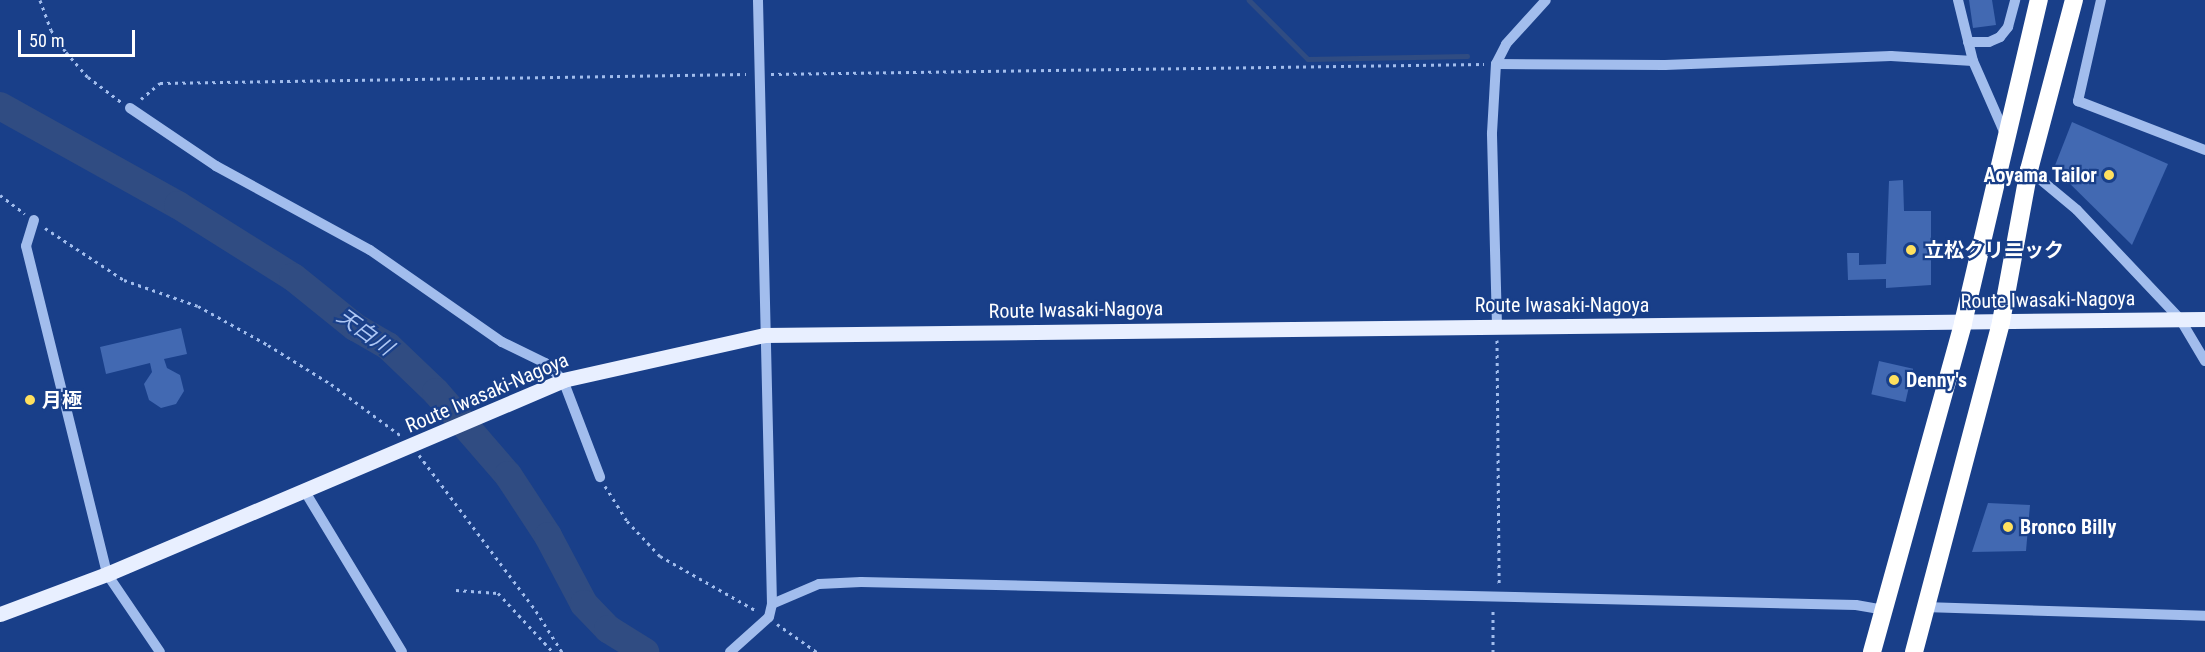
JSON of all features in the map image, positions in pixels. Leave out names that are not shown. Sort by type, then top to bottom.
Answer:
[{"type":"highway","points":[[1872,652],[1963,322],[2005,134],[2039,0]]},
{"type":"highway","points":[[1914,652],[1924,607],[2001,322],[2029,170],[2074,0]]},
{"type":"main road","name":"Route Iwasaki-Nagoya","points":[[0,614],[106,574],[563,380],[764,335],[2205,319]]},
{"type":"street","points":[[730,652],[766,620],[772,604],[764,335],[759,0]]},
{"type":"street","points":[[1497,326],[1492,133],[1496,64],[1506,44],[1546,0]]},
{"type":"street","points":[[1958,0],[1973,61],[2005,134]]},
{"type":"street","points":[[1968,42],[1989,42],[2000,37],[2008,27],[2015,0]]},
{"type":"street","points":[[2101,0],[2078,101],[2205,150]]},
{"type":"street","points":[[1496,64],[1665,65],[1891,56],[1973,61]]},
{"type":"street","points":[[130,108],[216,166],[370,250],[502,342],[545,363],[563,380],[600,477]]},
{"type":"street","points":[[2029,170],[2077,210],[2180,319],[2205,361]]},
{"type":"street","points":[[34,220],[26,246],[106,574],[160,652]]},
{"type":"street","points":[[304,490],[402,652]]},
{"type":"street","points":[[772,604],[819,584],[861,582],[1857,605],[1883,610]]},
{"type":"street","points":[[1924,607],[2205,616]]},
{"type":"path","points":[[40,0],[51,30],[66,52],[88,77],[130,108],[160,83],[1496,64]]},
{"type":"path","points":[[0,195],[124,280],[198,306],[332,384]]},
{"type":"path","points":[[1493,652],[1496,596],[1500,578],[1497,326]]},
{"type":"path","points":[[600,477],[627,521],[660,556],[817,652]]},
{"type":"path","points":[[474,529],[562,652]]},
{"type":"path","points":[[456,590],[498,593],[553,652]]},
{"type":"building","points":[[1969,0],[1992,0],[1996,25],[1973,28]]},
{"type":"building","points":[[2072,122],[2168,164],[2132,245],[2054,168]]},
{"type":"building","points":[[1903,180],[1904,211],[1931,211],[1931,285],[1886,288],[1886,279],[1848,280],[1847,253],[1859,253],[1859,265],[1886,264],[1889,181]]},
{"type":"building","points":[[181,328],[187,354],[164,359],[167,368],[180,375],[184,391],[176,404],[161,408],[149,400],[144,384],[152,372],[150,363],[106,374],[100,347]]},
{"type":"building","points":[[1879,361],[1913,369],[1905,402],[1871,394]]},
{"type":"building","points":[[1988,503],[2030,505],[2026,551],[1972,552]]},
{"type":"waterway","points":[[1249,0],[1308,59],[1467,56]]},
{"type":"waterway","name":"天白川","points":[[0,106],[178,205],[293,277],[355,327],[388,346],[436,392],[508,475],[548,536],[584,604],[608,629],[645,652]]},
{"type":"place","name":"Aoyama Tailor","points":[[2109,175]]},
{"type":"place","name":"立松クリニック","points":[[1911,250]]},
{"type":"place","name":"Denny's","points":[[1894,380]]},
{"type":"place","name":"月極","points":[[30,400]]},
{"type":"place","name":"Bronco Billy","points":[[2008,527]]}]
